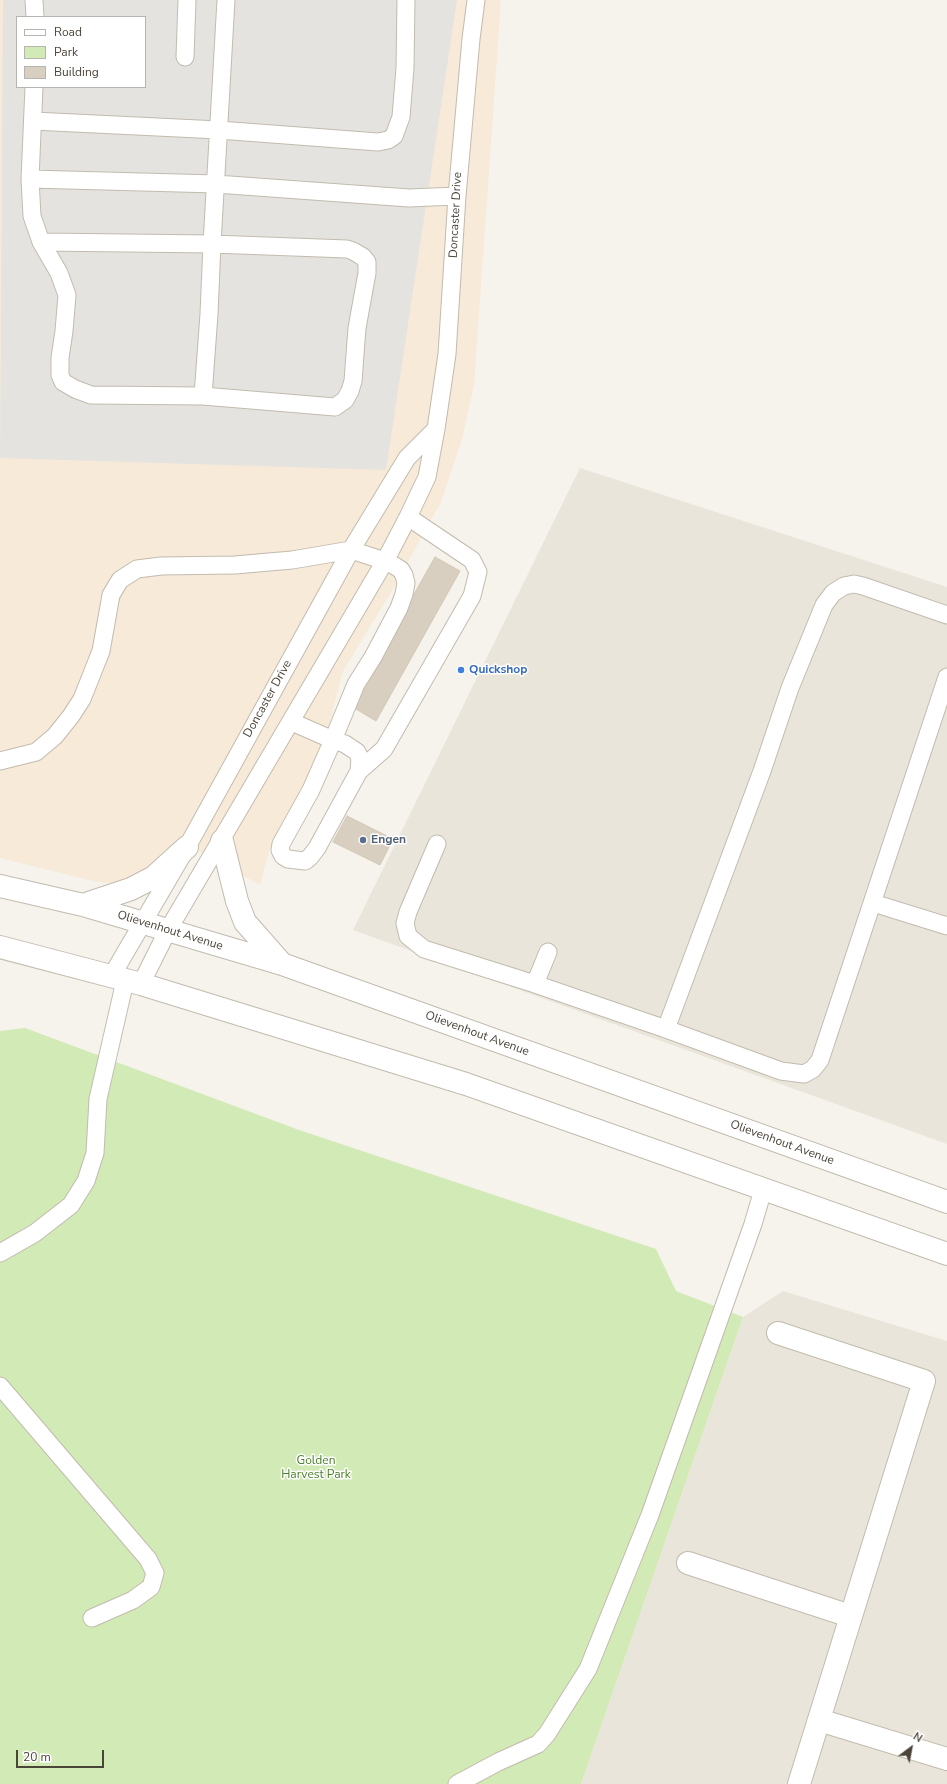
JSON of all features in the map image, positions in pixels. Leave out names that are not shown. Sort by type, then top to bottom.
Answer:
[{"type":"street","points":[[222,841],[237,901],[245,922],[282,964]]},
{"type":"street","points":[[83,905],[131,889],[154,876],[187,847]]},
{"type":"street","name":"Olievenhout Avenue","points":[[0,886],[83,905],[282,964],[947,1202]]},
{"type":"street","points":[[0,948],[126,981],[466,1084],[947,1254]]},
{"type":"street","points":[[778,1333],[924,1381],[799,1784]]},
{"type":"street","points":[[688,1563],[850,1616]]},
{"type":"street","points":[[819,1720],[947,1759]]},
{"type":"lane","points":[[34,0],[35,16]]},
{"type":"lane","points":[[185,57],[187,0]]},
{"type":"lane","points":[[203,396],[209,314],[226,0]]},
{"type":"lane","points":[[33,121],[219,130],[378,142],[388,140],[394,136],[401,117],[404,75],[406,0]]},
{"type":"lane","name":"Doncaster Drive","points":[[126,981],[168,930],[222,841],[385,561],[427,477],[436,430],[447,354],[457,196],[476,0]]},
{"type":"lane","points":[[34,88],[30,179],[32,216],[41,242],[60,273],[67,295],[60,358],[60,374],[63,382],[75,389],[91,395],[203,396],[335,407],[341,404],[350,391],[353,381],[357,328],[367,273],[366,262],[363,257],[347,249],[212,244],[41,242]]},
{"type":"lane","points":[[30,179],[216,184],[409,198],[457,196]]},
{"type":"lane","name":"Doncaster Drive","points":[[126,981],[143,922],[187,847],[351,550],[407,458],[436,430]]},
{"type":"lane","points":[[0,761],[5,761],[36,752],[55,736],[71,716],[82,699],[101,651],[111,595],[120,580],[137,569],[161,566],[235,565],[292,560],[351,550],[385,561],[401,570],[406,583],[404,594],[391,626],[356,684],[311,790],[281,844],[280,850],[283,856],[298,861],[305,861],[310,857],[320,841],[359,771],[384,749],[472,596],[478,572],[472,560],[408,517]]},
{"type":"lane","points":[[666,1029],[762,772],[790,688],[824,605],[833,593],[844,586],[854,584],[947,615]]},
{"type":"lane","points":[[437,844],[408,912],[405,923],[408,936],[424,949],[535,984],[666,1029],[781,1071],[804,1074],[813,1069],[820,1060],[947,677]]},
{"type":"lane","points":[[292,722],[345,744],[357,752],[360,758],[359,771]]},
{"type":"lane","points":[[873,903],[947,926]]},
{"type":"lane","points":[[535,984],[548,952]]},
{"type":"lane","points":[[0,1253],[35,1232],[71,1204],[86,1181],[95,1153],[98,1099],[126,981]]},
{"type":"lane","points":[[457,1784],[498,1762],[538,1744],[547,1734],[588,1669],[650,1515],[753,1224],[763,1190]]},
{"type":"lane","points":[[0,1386],[148,1559],[155,1573],[151,1587],[133,1600],[92,1618]]},
{"type":"shaded area","points":[[0,0],[501,0],[474,385],[462,439],[441,502],[390,594],[343,671],[319,763],[269,851],[260,885],[177,839],[168,855],[156,869],[120,883],[97,882],[0,858]]},
{"type":"shaded area","points":[[3,0],[457,0],[386,470],[0,458]]},
{"type":"shaded area","points":[[580,468],[947,587],[947,1144],[353,930]]},
{"type":"shaded area","points":[[783,1291],[947,1341],[947,1784],[581,1784],[743,1317]]},
{"type":"green space","name":"Golden Harvest Park","points":[[25,1028],[299,1130],[656,1249],[676,1291],[743,1317],[581,1784],[0,1784],[0,1031]]},
{"type":"building","points":[[435,557],[460,571],[376,721],[351,706]]},
{"type":"building","name":"Engen","points":[[347,816],[393,839],[380,865],[333,842]]},
{"type":"place","name":"Quickshop","points":[[461,670]]},
{"type":"place","name":"Engen","points":[[363,840]]}]
